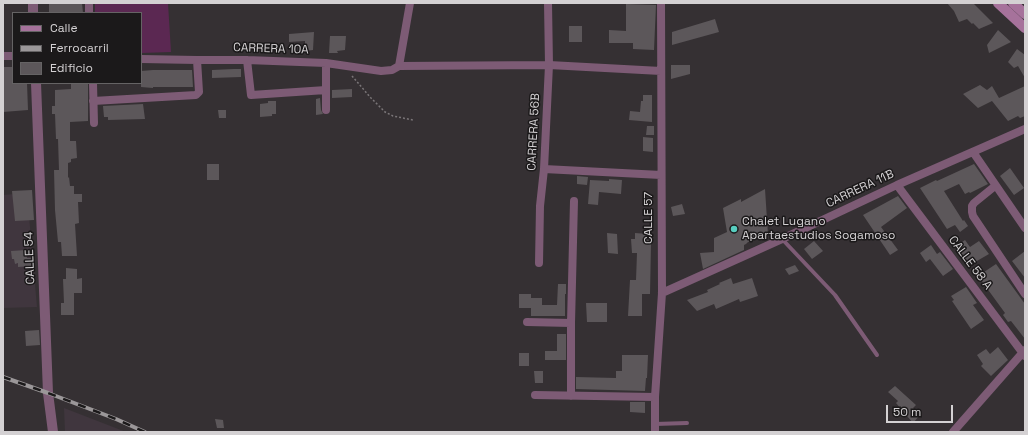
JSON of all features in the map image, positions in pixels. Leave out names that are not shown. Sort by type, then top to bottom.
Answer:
[{"type":"main road","points":[[998,3],[1025,28]]},
{"type":"main road","points":[[1013,3],[1025,14]]},
{"type":"street","points":[[399,66],[410,3]]},
{"type":"street","name":"CARRERA 56B","points":[[539,263],[540,206],[544,169],[549,64],[548,3]]},
{"type":"street","name":"CALLE 57","points":[[655,428],[655,397],[662,293],[661,3]]},
{"type":"street","name":"CARRERA 10A","points":[[142,59],[247,60],[326,63],[381,71],[392,70],[399,66],[549,64],[661,70]]},
{"type":"street","points":[[94,101],[196,95],[199,92],[197,60]]},
{"type":"street","points":[[247,60],[251,95],[326,90]]},
{"type":"street","points":[[326,63],[326,110]]},
{"type":"street","name":"CALLE 54","points":[[36,84],[48,393],[53,432]]},
{"type":"street","points":[[93,84],[94,123]]},
{"type":"street","name":"CARRERA 11B","points":[[662,293],[897,185],[1025,129]]},
{"type":"street","points":[[973,152],[1025,228]]},
{"type":"street","points":[[544,169],[661,175]]},
{"type":"street","name":"CALLE 58 A","points":[[897,185],[1024,353]]},
{"type":"street","points":[[995,186],[974,203],[972,206],[973,216],[1025,294]]},
{"type":"street","points":[[571,396],[574,201]]},
{"type":"street","points":[[527,322],[571,324]]},
{"type":"street","points":[[953,432],[1024,353]]},
{"type":"street","points":[[535,394],[655,397]]},
{"type":"lane","points":[[782,239],[835,295],[877,355]]},
{"type":"lane","points":[[655,428],[687,423]]},
{"type":"path","points":[[348,73],[385,112],[393,116],[413,120]]},
{"type":"shaded area","points":[[95,3],[168,3],[171,52],[142,53],[142,12],[95,12]]},
{"type":"shaded area","points":[[27,193],[37,307],[3,308],[3,195]]},
{"type":"shaded area","points":[[64,408],[126,432],[65,432]]},
{"type":"building","points":[[49,3],[82,3],[83,12],[49,12]]},
{"type":"building","points":[[947,3],[973,3],[993,23],[979,29],[967,19],[959,22],[954,11]]},
{"type":"building","points":[[626,4],[656,5],[654,50],[633,49],[633,43],[609,43],[609,30],[626,31]]},
{"type":"building","points":[[715,19],[719,32],[672,45],[672,32]]},
{"type":"building","points":[[569,26],[582,26],[582,42],[569,42]]},
{"type":"building","points":[[998,30],[1011,42],[989,53],[987,45]]},
{"type":"building","points":[[314,32],[313,50],[305,51],[305,41],[289,42],[289,34]]},
{"type":"building","points":[[330,36],[346,36],[345,50],[337,51],[338,53],[329,53]]},
{"type":"building","points":[[1017,49],[1025,55],[1025,78],[1018,66],[1014,68],[1008,62]]},
{"type":"building","points":[[671,65],[690,65],[690,74],[671,79]]},
{"type":"building","points":[[3,67],[12,67],[12,84],[27,84],[28,110],[3,112]]},
{"type":"building","points":[[241,69],[241,77],[212,78],[212,70]]},
{"type":"building","points":[[192,70],[193,87],[141,87],[142,71]]},
{"type":"building","points":[[71,84],[88,84],[88,121],[70,122],[70,141],[76,141],[77,158],[71,159],[71,162],[68,163],[68,178],[69,177],[70,186],[74,186],[74,194],[82,194],[82,202],[78,202],[79,223],[75,224],[77,256],[62,256],[61,242],[58,242],[55,210],[54,170],[59,170],[58,139],[56,139],[55,114],[52,114],[52,106],[55,106],[55,90],[71,89]]},
{"type":"building","points":[[980,85],[987,90],[992,86],[999,98],[1025,86],[1025,116],[1020,118],[1018,116],[1008,121],[992,101],[978,108],[963,94]]},
{"type":"building","points":[[352,89],[352,97],[332,98],[332,90]]},
{"type":"building","points":[[643,95],[652,95],[652,122],[629,120],[630,111],[640,112]]},
{"type":"building","points":[[320,98],[321,110],[323,114],[316,115],[316,99]]},
{"type":"building","points":[[268,101],[276,101],[276,114],[272,114],[272,116],[260,117],[260,104],[268,103]]},
{"type":"building","points":[[143,104],[145,119],[108,120],[108,117],[104,117],[103,106]]},
{"type":"building","points":[[218,110],[226,110],[226,118],[219,118]]},
{"type":"building","points":[[647,126],[654,126],[654,135],[646,135]]},
{"type":"building","points":[[643,137],[653,138],[653,152],[643,151]]},
{"type":"building","points":[[207,164],[219,164],[219,180],[207,180]]},
{"type":"building","points":[[974,164],[988,184],[965,194],[959,184],[944,191],[963,221],[964,220],[968,226],[960,232],[955,225],[947,229],[920,188]]},
{"type":"building","points":[[1010,168],[1024,188],[1014,195],[1000,176]]},
{"type":"building","points":[[577,176],[588,177],[587,185],[577,184]]},
{"type":"building","points":[[609,179],[622,180],[621,194],[599,192],[598,205],[588,204],[590,180],[609,181]]},
{"type":"building","points":[[765,189],[768,235],[764,235],[764,237],[752,237],[752,241],[744,245],[744,250],[703,269],[700,253],[714,252],[714,238],[727,232],[723,208],[741,199],[741,202]]},
{"type":"building","points":[[32,190],[34,220],[15,221],[12,191]]},
{"type":"building","points":[[898,196],[907,208],[881,227],[898,250],[890,255],[863,215]]},
{"type":"building","points":[[682,204],[685,214],[673,216],[671,207]]},
{"type":"building","points":[[607,233],[617,234],[618,254],[608,253]]},
{"type":"building","points":[[635,233],[648,234],[649,244],[651,244],[650,294],[642,294],[642,316],[628,316],[630,280],[636,280],[637,253],[632,253],[631,239],[635,239]]},
{"type":"building","points":[[965,240],[970,247],[979,241],[989,254],[970,265],[959,255],[962,253],[956,246]]},
{"type":"building","points":[[814,241],[823,251],[812,259],[804,249]]},
{"type":"building","points":[[931,245],[937,254],[940,252],[953,269],[943,276],[930,259],[926,262],[920,253]]},
{"type":"building","points":[[26,250],[27,258],[31,258],[31,266],[18,267],[18,263],[15,264],[14,259],[12,259],[11,251]]},
{"type":"building","points":[[1025,251],[1025,278],[1012,261]]},
{"type":"building","points":[[996,264],[1025,304],[1025,339],[1011,321],[1008,322],[1003,315],[1005,313],[978,276]]},
{"type":"building","points":[[795,265],[799,271],[789,275],[785,269]]},
{"type":"building","points":[[66,268],[77,269],[77,279],[82,278],[82,293],[74,293],[74,315],[61,315],[61,303],[64,303],[63,279],[66,279]]},
{"type":"building","points":[[731,278],[733,284],[752,278],[758,296],[740,302],[739,299],[716,309],[714,304],[697,311],[687,300],[708,292],[707,290]]},
{"type":"building","points":[[558,284],[566,284],[565,316],[531,316],[531,308],[519,308],[519,294],[531,294],[531,298],[542,298],[542,305],[557,305]]},
{"type":"building","points":[[966,287],[977,303],[973,305],[984,320],[971,329],[952,301],[954,300],[951,296]]},
{"type":"building","points":[[586,303],[607,303],[607,322],[587,322]]},
{"type":"building","points":[[39,330],[40,345],[26,346],[25,331]]},
{"type":"building","points":[[557,334],[566,334],[566,360],[545,360],[545,351],[557,351]]},
{"type":"building","points":[[998,347],[1008,360],[991,376],[981,366],[983,364],[977,355],[986,349],[990,354]]},
{"type":"building","points":[[519,353],[529,353],[529,366],[519,366]]},
{"type":"building","points":[[622,355],[648,355],[645,391],[576,389],[576,377],[616,378],[616,371],[622,371]]},
{"type":"building","points":[[534,371],[543,371],[543,383],[535,383]]},
{"type":"building","points":[[895,386],[916,405],[913,408],[920,415],[913,423],[896,403],[898,401],[888,392]]},
{"type":"building","points":[[630,402],[645,402],[645,413],[630,412]]},
{"type":"building","points":[[215,419],[223,420],[224,428],[217,428]]},
{"type":"railway","points":[[3,377],[116,419],[145,432]]},
{"type":"place","name":"Chalet Lugano Apartaestudios Sogamoso","points":[[734,229]]}]
